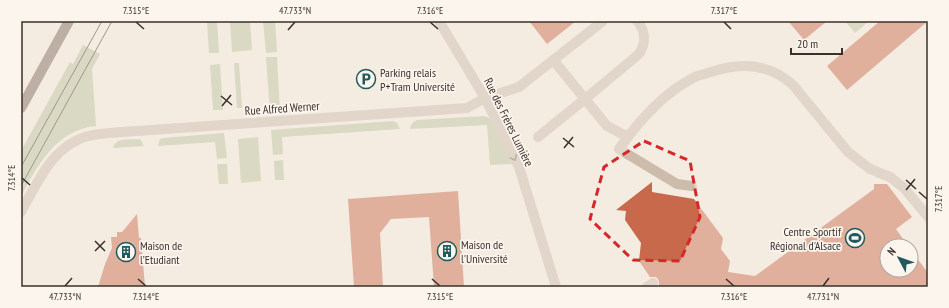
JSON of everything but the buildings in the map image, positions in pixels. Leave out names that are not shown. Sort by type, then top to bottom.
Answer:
[{"type":"main road","points":[[21,108],[69,21]]},
{"type":"street","name":"Rue des Frères Lumière","points":[[439,21],[485,98],[519,167],[556,287]]},
{"type":"street","name":"Rue Alfred Werner","points":[[21,212],[45,169],[58,153],[72,143],[88,136],[122,132],[467,108],[485,98],[519,87],[603,21]]},
{"type":"street","points":[[538,138],[639,54],[643,47],[644,38],[643,30],[638,21]]},
{"type":"street","points":[[554,61],[607,126],[628,137]]},
{"type":"street","points":[[692,186],[677,184],[620,149],[638,124],[658,104],[694,78],[717,70],[736,66],[756,67],[772,70],[784,77],[793,85],[848,152],[870,169],[890,177],[928,217]]},
{"type":"highlighted area","points":[[644,141],[690,161],[700,217],[680,261],[633,260],[590,219],[604,167]]},
{"type":"green space","points":[[207,21],[217,21],[219,53],[209,53]]},
{"type":"green space","points":[[230,21],[250,21],[252,50],[232,52]]},
{"type":"green space","points":[[263,21],[275,21],[277,52],[266,53]]},
{"type":"green space","points":[[845,21],[869,21],[855,33]]},
{"type":"green space","points":[[83,45],[100,54],[92,69],[96,126],[82,129],[70,134],[59,142],[42,161],[21,196],[21,151],[70,62],[73,64]]},
{"type":"green space","points":[[266,57],[277,57],[280,112],[270,113]]},
{"type":"green space","points":[[234,63],[239,63],[242,108],[237,108]]},
{"type":"green space","points":[[220,64],[223,110],[213,110],[210,65]]},
{"type":"green space","points":[[485,116],[493,120],[512,164],[490,165],[487,125],[410,129],[412,123],[417,120]]},
{"type":"green space","points":[[393,121],[397,123],[400,129],[282,137],[283,154],[273,155],[271,130]]},
{"type":"green space","points":[[224,133],[227,158],[217,159],[215,142],[158,146],[160,139],[163,138]]},
{"type":"green space","points":[[258,137],[261,181],[241,183],[238,139]]},
{"type":"green space","points":[[127,139],[141,140],[144,146],[113,148],[117,142]]},
{"type":"green space","points":[[283,160],[284,180],[275,180],[274,161]]},
{"type":"green space","points":[[217,164],[227,164],[228,184],[219,184]]},
{"type":"tram line","points":[[21,167],[102,21]]},
{"type":"tram line","points":[[21,186],[112,21]]},
{"type":"place","name":"Parking relais P+Tram Université","points":[[366,79]]},
{"type":"place","name":"Centre Sportif Régional d'Alsace","points":[[855,238]]},
{"type":"place","name":"Maison de l'Université","points":[[447,251]]},
{"type":"place","name":"Maison de l’Etudiant","points":[[126,252]]}]
